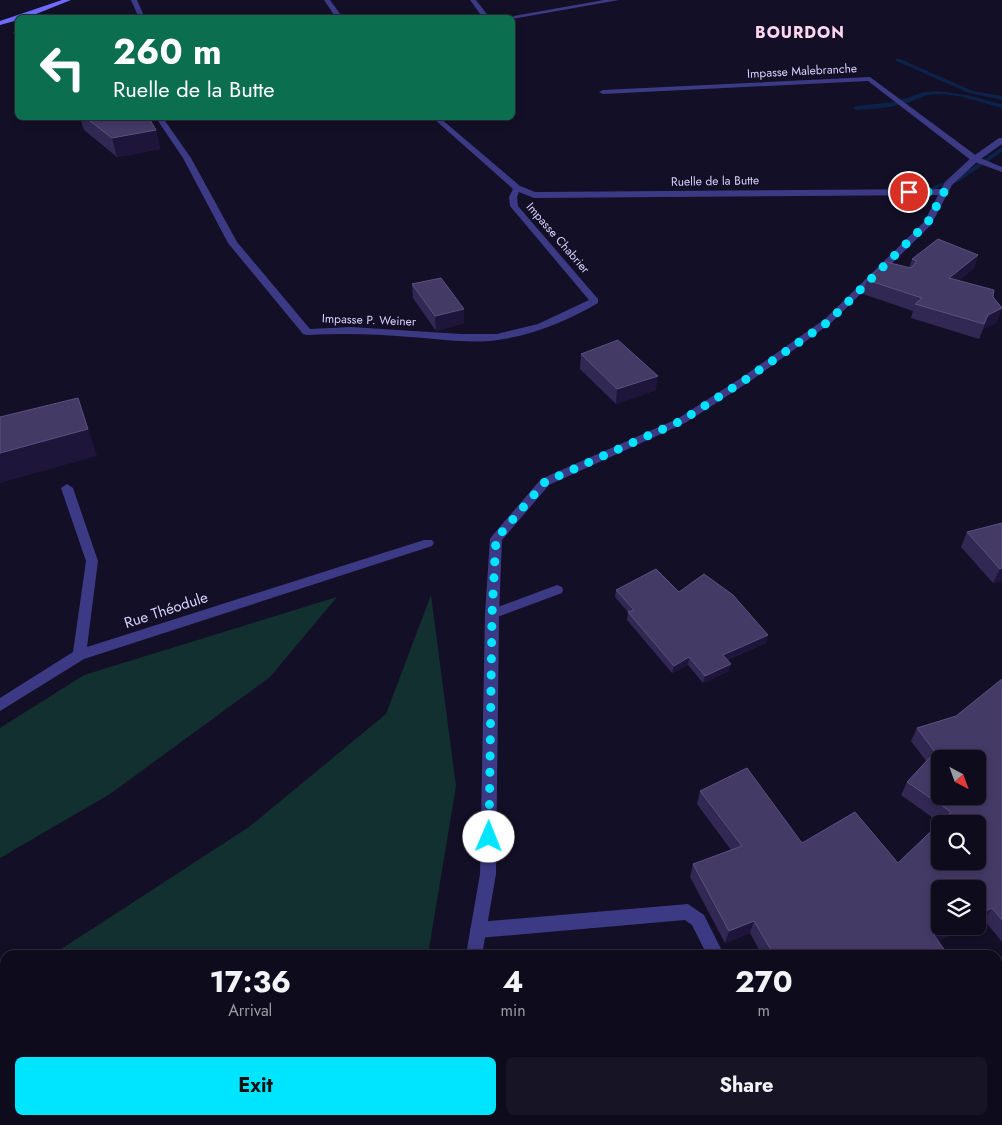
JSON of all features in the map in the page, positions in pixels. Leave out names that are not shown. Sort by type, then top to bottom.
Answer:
[{"type":"main road","points":[[26,15],[68,0]]},
{"type":"main road","points":[[0,22],[15,19]]},
{"type":"street","points":[[134,0],[141,15]]},
{"type":"street","points":[[327,0],[338,15]]},
{"type":"street","points":[[472,0],[484,15]]},
{"type":"street","points":[[515,17],[616,0]]},
{"type":"street","name":"Impasse Malebranche","points":[[603,92],[870,79],[975,159],[1002,170]]},
{"type":"street","name":"Impasse P. Weiner","points":[[161,120],[187,158],[233,243],[307,332],[356,332],[484,338],[510,335],[538,326],[577,312],[595,301]]},
{"type":"street","name":"Ruelle de la Butte","points":[[438,120],[517,188],[534,195],[944,192]]},
{"type":"street","points":[[475,950],[488,874],[492,614],[496,539],[545,482],[681,421],[745,380],[828,322],[928,222],[948,184],[975,159],[1002,140]]},
{"type":"street","name":"Impasse Chabrier","points":[[517,188],[512,197],[514,206],[595,301]]},
{"type":"street","points":[[67,488],[92,561],[79,655]]},
{"type":"street","name":"Rue Théodule","points":[[0,705],[79,655],[428,542]]},
{"type":"street","points":[[492,614],[557,590]]},
{"type":"street","points":[[478,930],[688,912],[698,920],[713,950]]},
{"type":"green space","points":[[431,595],[456,786],[429,950],[60,950],[249,827],[386,714]]},
{"type":"green space","points":[[337,597],[270,677],[110,794],[0,858],[0,728],[84,675]]},
{"type":"building","points":[[89,120],[150,120],[156,130],[112,138]]},
{"type":"building","points":[[938,239],[978,255],[949,278],[994,290],[993,297],[1002,308],[988,315],[984,324],[915,304],[922,298],[867,280],[886,262],[911,268],[917,261],[912,259]]},
{"type":"building","points":[[441,278],[464,309],[435,316],[412,284]]},
{"type":"building","points":[[618,340],[658,376],[617,389],[581,354]]},
{"type":"building","points":[[78,398],[88,429],[0,453],[0,417]]},
{"type":"building","points":[[1002,523],[1002,568],[1000,569],[967,532]]},
{"type":"building","points":[[656,569],[679,592],[704,574],[733,595],[768,635],[723,655],[731,664],[705,676],[689,657],[674,666],[628,612],[634,610],[616,590]]},
{"type":"building","points":[[1002,679],[1002,920],[992,908],[986,911],[986,880],[931,880],[931,935],[934,935],[944,950],[771,950],[754,921],[729,931],[693,864],[742,846],[700,791],[747,768],[802,843],[855,812],[898,863],[931,831],[931,870],[986,870],[986,815],[948,815],[951,812],[941,805],[986,805],[986,750],[934,750],[917,728],[956,716]]},
{"type":"building","points":[[931,756],[931,798],[907,782]]},
{"type":"waterway","points":[[898,60],[971,92],[1002,98]]},
{"type":"waterway","points":[[856,108],[894,104],[926,94],[938,93],[966,96],[1002,106]]},
{"type":"waterway","points":[[922,196],[938,186],[956,181],[1002,149]]},
{"type":"district","name":"BOURDON","points":[[800,32]]},
{"type":"route","points":[[489,837],[492,614],[496,539],[545,482],[681,421],[745,380],[828,322],[928,222],[944,192],[909,192]]}]
